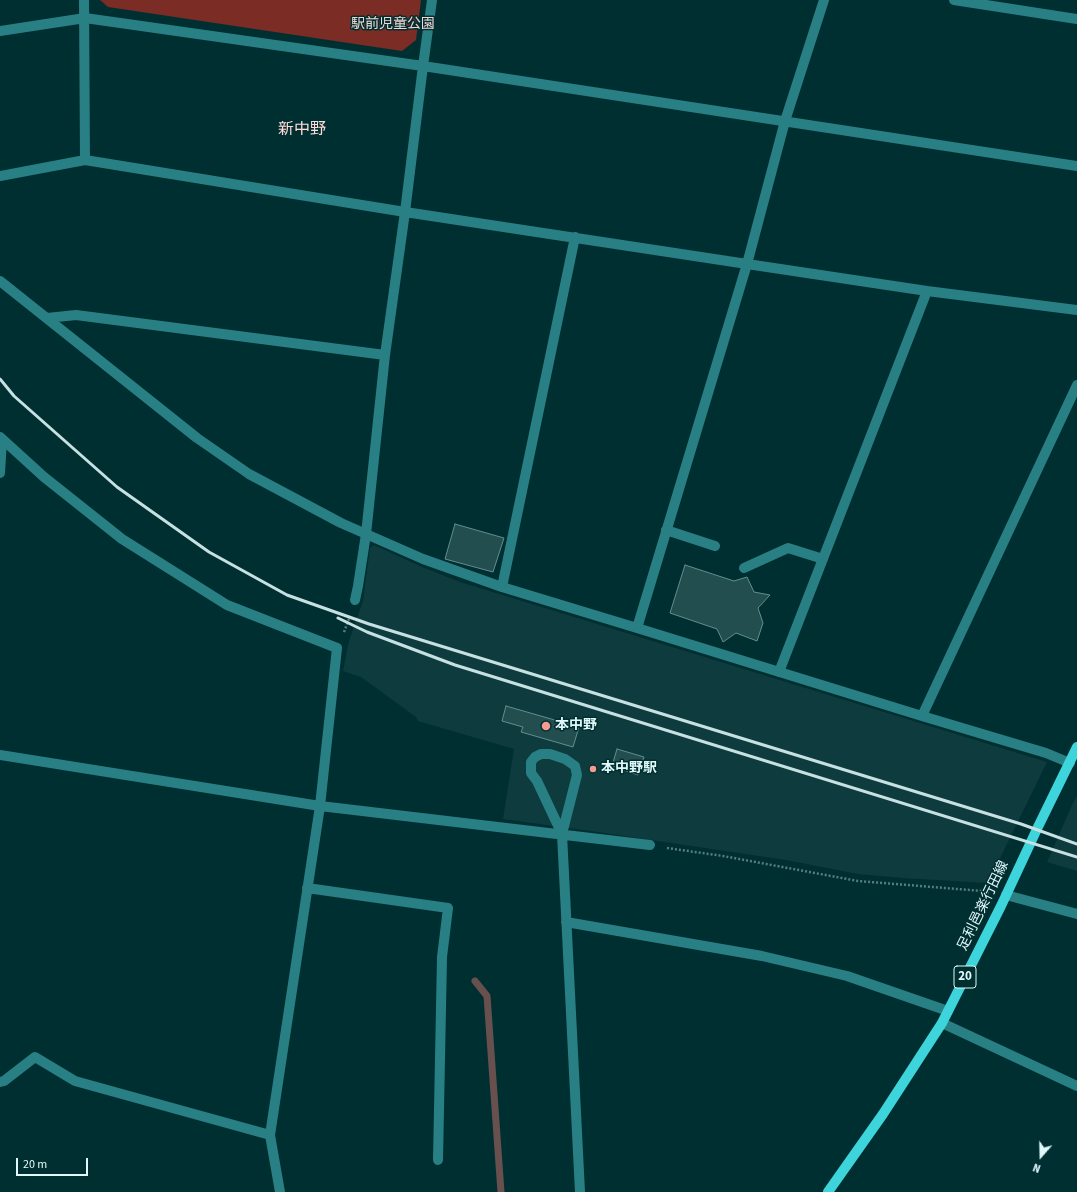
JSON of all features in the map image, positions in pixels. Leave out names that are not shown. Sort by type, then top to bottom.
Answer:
[{"type":"main road","name":"足利邑楽行田線","points":[[828,1192],[883,1114],[942,1023],[1006,895],[1077,747]]},
{"type":"street","points":[[84,0],[85,160]]},
{"type":"street","points":[[355,600],[366,534],[385,355],[432,0]]},
{"type":"street","points":[[637,628],[747,264],[784,121],[824,0]]},
{"type":"street","points":[[954,0],[1077,19]]},
{"type":"street","points":[[0,31],[84,18],[423,66],[1077,166]]},
{"type":"street","points":[[0,176],[85,160],[405,212],[747,264],[927,291],[1077,310]]},
{"type":"street","points":[[502,587],[575,237]]},
{"type":"street","points":[[0,281],[197,438],[249,474],[341,524],[423,559],[502,587],[1050,755],[1070,763]]},
{"type":"street","points":[[779,672],[927,291]]},
{"type":"street","points":[[47,318],[76,315],[385,355]]},
{"type":"street","points":[[922,716],[1077,385]]},
{"type":"street","points":[[0,472],[1,438]]},
{"type":"street","points":[[1,438],[44,477],[122,539],[227,605],[337,648],[320,806],[270,1135],[280,1192]]},
{"type":"street","points":[[666,530],[715,546]]},
{"type":"street","points":[[744,568],[788,548],[823,559]]},
{"type":"street","points":[[562,834],[531,773],[531,762],[535,756],[541,754],[550,754],[565,760],[575,766],[577,775],[562,834],[580,1192]]},
{"type":"street","points":[[0,755],[320,806],[562,834],[650,846]]},
{"type":"street","points":[[307,888],[448,908],[442,957],[438,1160]]},
{"type":"street","points":[[1006,895],[1077,914]]},
{"type":"street","points":[[566,922],[762,956],[847,976],[948,1011]]},
{"type":"street","points":[[942,1023],[1077,1086]]},
{"type":"street","points":[[0,1082],[4,1081],[34,1057],[75,1081],[270,1135]]},
{"type":"path","points":[[337,648],[355,600]]},
{"type":"path","points":[[650,846],[723,856],[858,881],[982,891],[989,893]]},
{"type":"shaded area","points":[[374,545],[422,567],[460,582],[1047,762],[988,883],[858,874],[786,860],[503,819],[514,749],[418,721],[416,717],[361,677],[343,671],[349,641],[363,601],[370,548]]},
{"type":"shaded area","points":[[1077,796],[1077,871],[1047,862]]},
{"type":"green space","name":"駅前児童公園","points":[[100,0],[421,0],[416,40],[402,51],[108,7]]},
{"type":"building","points":[[455,524],[504,538],[493,572],[445,559]]},
{"type":"building","points":[[685,565],[734,581],[747,577],[754,592],[770,595],[758,608],[763,623],[757,641],[736,633],[723,642],[717,629],[670,613]]},
{"type":"building","points":[[506,706],[579,727],[573,747],[521,732],[523,727],[502,721]]},
{"type":"building","points":[[617,749],[644,757],[638,775],[612,766]]},
{"type":"waterway","points":[[475,981],[487,996],[501,1192]]},
{"type":"railway","points":[[0,379],[14,396],[117,487],[209,552],[287,595],[369,624],[1021,824],[1077,844]]},
{"type":"railway","points":[[338,618],[367,632],[455,665],[1077,857]]},
{"type":"place","name":"本中野","points":[[546,726]]},
{"type":"place","name":"本中野駅","points":[[593,769]]},
{"type":"district","name":"新中野","points":[[302,130]]}]
